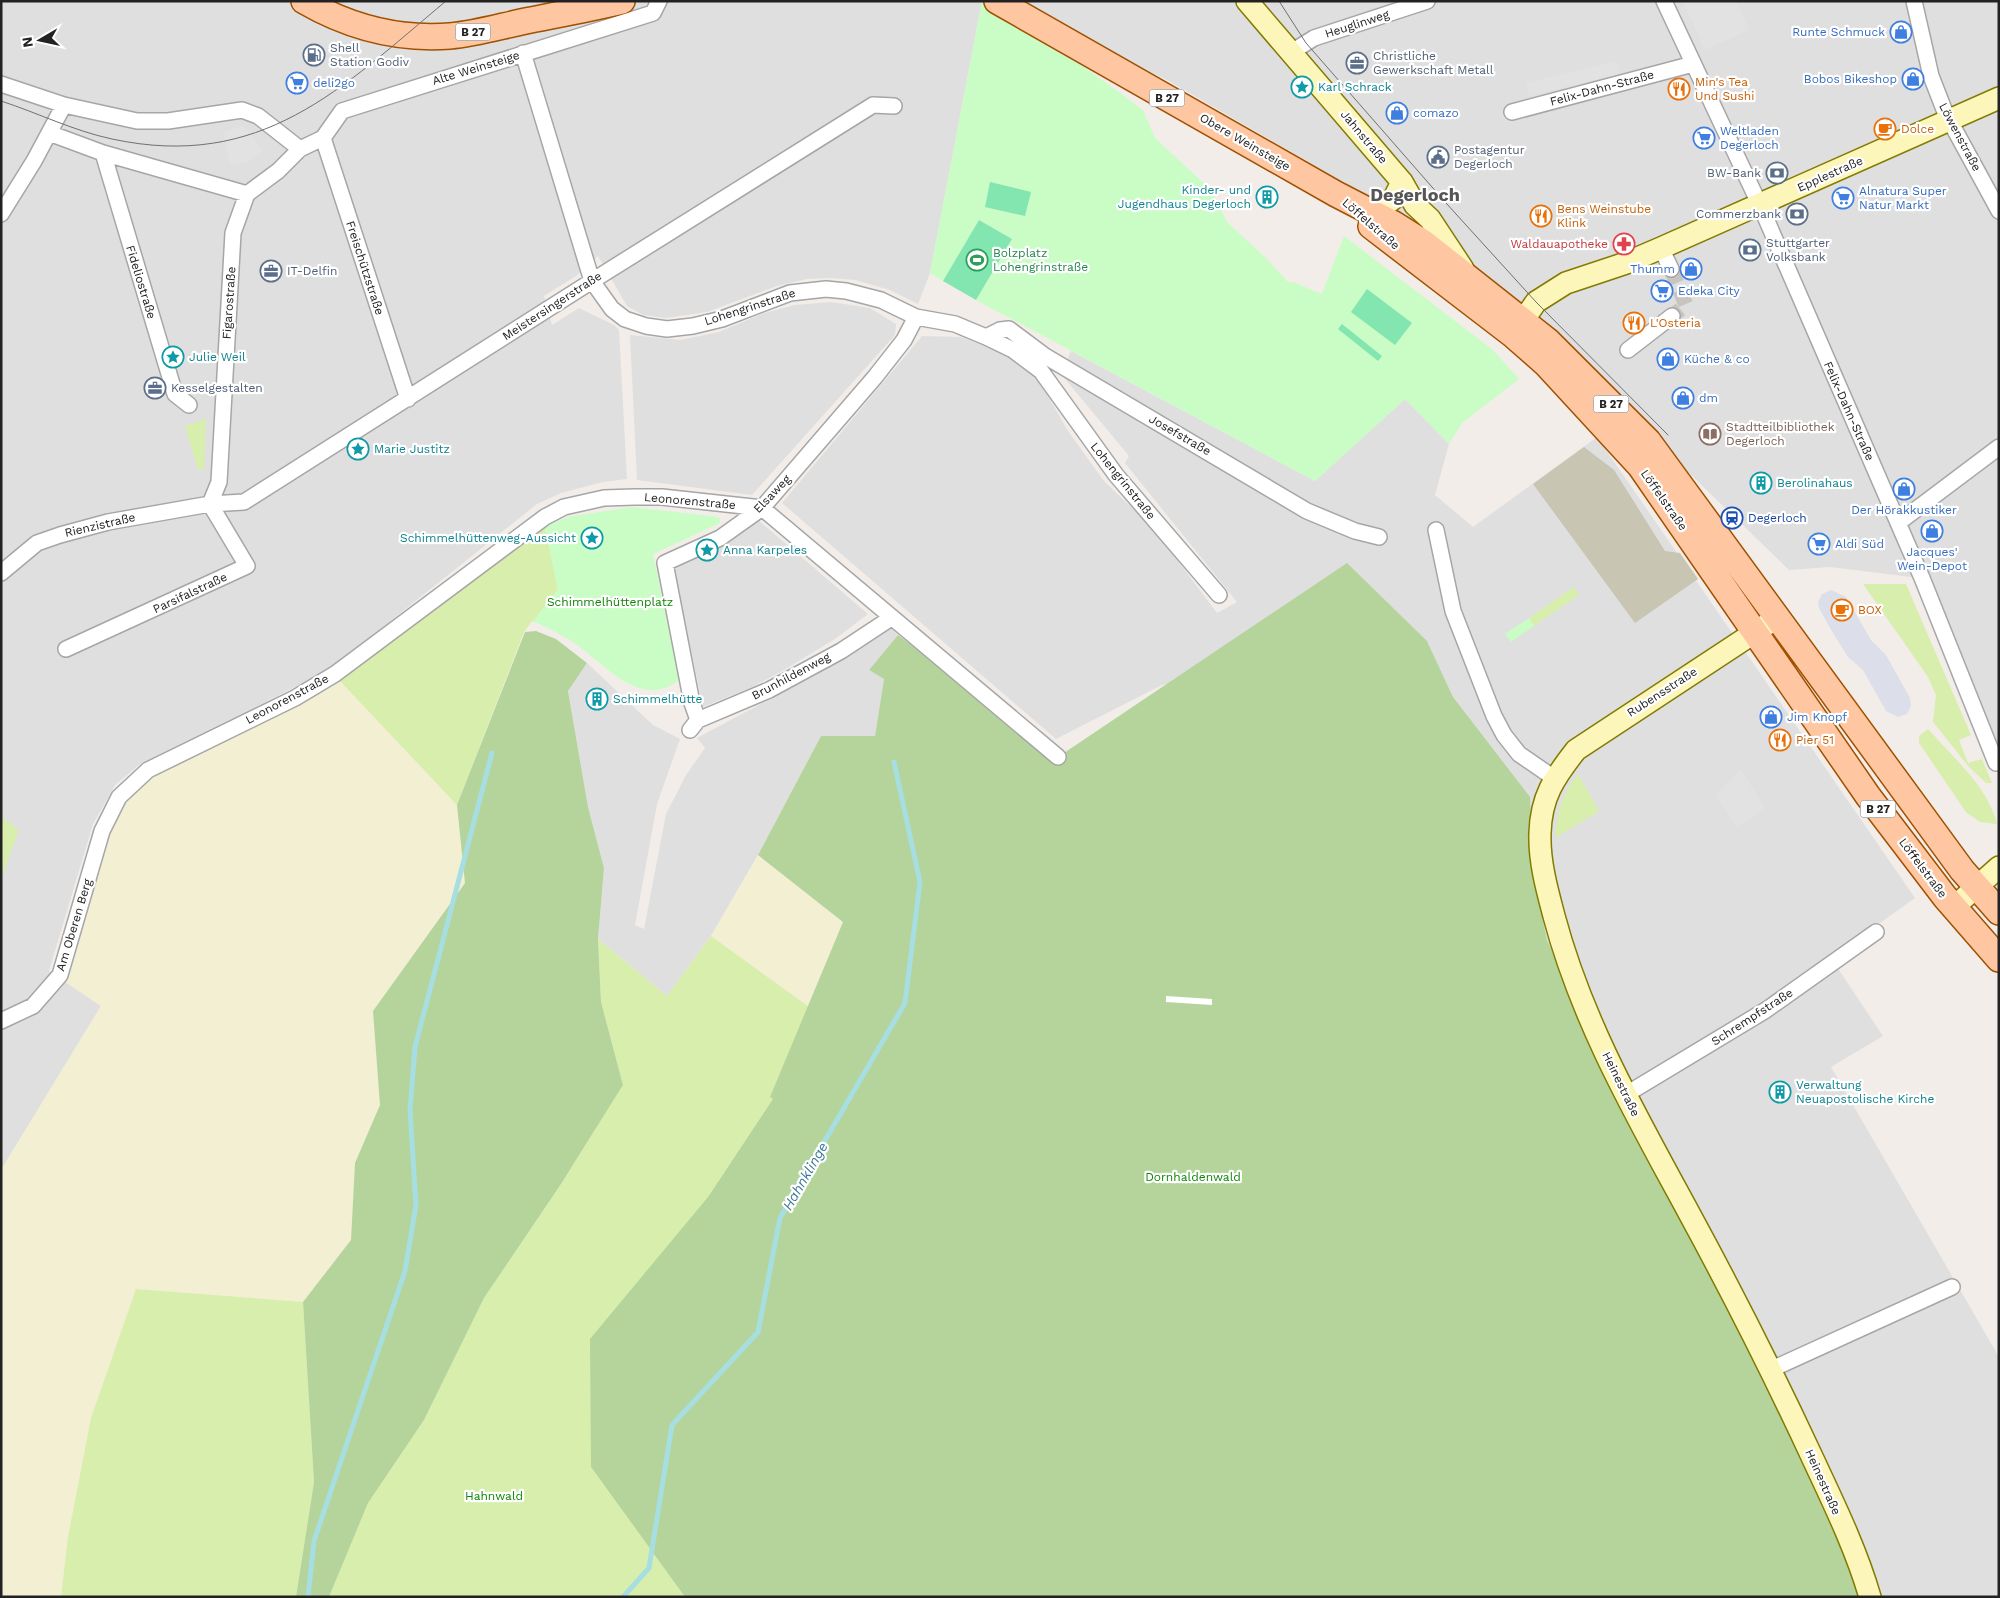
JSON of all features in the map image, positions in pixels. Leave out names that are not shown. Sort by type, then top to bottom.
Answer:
[{"type":"main road","name":"B 27","points":[[304,1],[343,20],[391,34],[450,36],[566,15],[622,1]]},
{"type":"main road","name":"B 27","points":[[522,22],[558,1]]},
{"type":"main road","name":"Obere Weinsteige","points":[[997,1],[1336,194]]},
{"type":"main road","name":"Löffelstraße","points":[[1336,194],[1376,213],[1424,243],[1468,276],[1518,327],[1546,364],[1640,466],[1868,796],[1954,907],[1999,959]]},
{"type":"main road","name":"Löffelstraße","points":[[1336,194],[1374,230],[1435,275],[1518,327],[1548,340],[1648,441],[1778,616],[1962,870],[1999,912]]},
{"type":"street","name":"Alte Weinsteige","points":[[247,194],[278,171],[300,149],[323,138],[342,111],[370,100],[653,13],[659,1]]},
{"type":"street","name":"Jahnstraße","points":[[1247,1],[1402,182],[1415,205],[1430,220],[1468,276]]},
{"type":"street","name":"Heuglinweg","points":[[1290,53],[1314,38],[1427,1]]},
{"type":"street","name":"Felix-Dahn-Straße","points":[[1664,1],[1760,204],[1898,523],[1996,763]]},
{"type":"street","name":"Löwenstraße","points":[[1914,1],[1932,76],[1950,121],[1999,211]]},
{"type":"street","name":"Lohengrinstraße","points":[[523,53],[592,280],[612,309],[625,319],[646,326],[667,329],[693,326],[722,318],[774,298],[810,289],[846,291],[881,300],[916,317],[955,324],[986,337],[1013,350],[1041,371],[1116,475],[1219,595]]},
{"type":"street","name":"Felix-Dahn-Straße","points":[[1512,112],[1693,64]]},
{"type":"street","points":[[1,84],[64,105],[137,121],[168,121],[242,110],[258,116],[300,149]]},
{"type":"street","name":"Epplestraße","points":[[1518,327],[1536,302],[1566,283],[1626,263],[1662,248],[1999,98]]},
{"type":"street","points":[[1,214],[64,105]]},
{"type":"street","name":"Meistersingerstraße","points":[[210,504],[244,502],[592,280],[872,105],[894,106]]},
{"type":"street","points":[[49,133],[103,153],[247,194]]},
{"type":"street","name":"Freischützstraße","points":[[323,138],[408,399]]},
{"type":"street","name":"Fideliostraße","points":[[103,153],[175,394],[189,405]]},
{"type":"street","points":[[1376,213],[1394,198],[1402,182]]},
{"type":"street","name":"Figarostraße","points":[[210,504],[219,482],[233,233],[247,194]]},
{"type":"street","name":"Jahnstraße","points":[[1415,205],[1424,243],[1435,275]]},
{"type":"street","points":[[1662,248],[1670,269]]},
{"type":"street","points":[[1628,350],[1672,316]]},
{"type":"street","name":"Elsaweg","points":[[694,725],[692,703],[665,563],[720,538],[762,508],[875,377],[904,340],[916,317]]},
{"type":"street","name":"Josefstraße","points":[[986,337],[1009,329],[1053,361],[1307,511],[1355,531],[1379,537]]},
{"type":"street","points":[[1898,523],[1999,446]]},
{"type":"street","name":"Leonorenstraße","points":[[102,831],[119,797],[148,770],[295,698],[335,674],[545,517],[564,507],[604,498],[662,497],[762,508]]},
{"type":"street","name":"Rienzistraße","points":[[1,573],[37,544],[60,535],[108,522],[210,504]]},
{"type":"street","name":"Parsifalstraße","points":[[66,649],[248,566],[210,504]]},
{"type":"street","points":[[762,508],[1058,757]]},
{"type":"street","points":[[1436,530],[1452,611],[1494,716],[1504,735],[1519,754],[1554,778]]},
{"type":"street","name":"Rubensstraße","points":[[1554,778],[1576,750],[1778,616]]},
{"type":"street","name":"Brunhildenweg","points":[[694,725],[769,690],[841,651],[891,618]]},
{"type":"street","name":"Heinestraße","points":[[1554,778],[1544,802],[1540,834],[1542,864],[1550,900],[1571,973],[1625,1095],[1772,1370],[1834,1505],[1870,1597]]},
{"type":"street","name":"Am Oberen Berg","points":[[1,1021],[33,1006],[60,975],[102,831]]},
{"type":"street","points":[[1954,907],[1999,867]]},
{"type":"street","name":"Schrempfstraße","points":[[1625,1095],[1766,1010],[1876,932]]},
{"type":"street","points":[[1772,1370],[1952,1287]]},
{"type":"shaded area","points":[[1,1],[982,1],[930,273],[918,304],[890,290],[855,280],[830,278],[807,279],[777,286],[707,312],[666,318],[643,315],[627,306],[598,256],[576,276],[544,296],[552,325],[579,308],[614,325],[619,330],[627,479],[603,482],[561,493],[537,504],[329,670],[139,765],[115,785],[93,824],[49,971],[101,1006],[1,1170]]},
{"type":"shaded area","points":[[1000,1],[1999,1],[1999,748],[1931,583],[1911,577],[1830,567],[1789,570],[1551,339],[1434,240],[1342,181],[1165,79]]},
{"type":"shaded area","points":[[1683,1],[1736,1],[1749,30],[1705,50]]},
{"type":"shaded area","points":[[1617,61],[1620,74],[1529,96],[1526,83]]},
{"type":"shaded area","points":[[243,126],[263,150],[249,161],[230,165],[223,132]]},
{"type":"shaded area","points":[[831,302],[870,308],[896,324],[895,335],[752,495],[637,480],[630,335],[680,340],[719,332],[764,313],[795,305]]},
{"type":"shaded area","points":[[922,336],[961,337],[1013,358],[1036,375],[1068,431],[1104,481],[1153,528],[1217,613],[1237,602],[1125,463],[1129,456],[1061,374],[1071,351],[1315,481],[1405,399],[1449,444],[1435,495],[1473,527],[1597,437],[1915,898],[1831,958],[1883,1036],[1831,1067],[1999,1357],[1999,1597],[1859,1597],[1857,1585],[1768,1383],[1647,1156],[1547,940],[1533,872],[1480,734],[1453,697],[1427,641],[1162,685],[1056,739],[782,503]]},
{"type":"shaded area","points":[[1584,447],[1614,470],[1665,551],[1680,553],[1698,579],[1635,623],[1533,484]]},
{"type":"shaded area","points":[[757,519],[868,614],[835,639],[784,670],[752,687],[703,707],[674,569]]},
{"type":"shaded area","points":[[1831,590],[1846,597],[1871,640],[1886,655],[1910,698],[1911,706],[1907,714],[1898,717],[1886,711],[1863,670],[1848,657],[1833,633],[1819,608],[1818,602],[1822,594]]},
{"type":"shaded area","points":[[891,628],[898,635],[869,670],[884,679],[875,736],[821,736],[758,855],[711,936],[667,996],[598,939],[604,868],[588,807],[568,691],[587,663],[653,725],[680,739],[657,804],[635,925],[644,929],[666,814],[686,775],[705,748],[697,738],[815,675]]},
{"type":"shaded area","points":[[340,681],[457,805],[465,882],[373,1011],[380,1105],[355,1163],[351,1240],[303,1302],[136,1289],[115,1354],[68,1537],[61,1597],[5,1597],[1,1592],[1,1170],[101,1006],[67,983],[110,833],[132,794],[155,774]]},
{"type":"shaded area","points":[[1741,770],[1765,808],[1737,827],[1715,795]]},
{"type":"shaded area","points":[[758,855],[843,922],[809,1007],[711,936]]},
{"type":"green space","points":[[982,1],[994,1],[1143,110],[1155,138],[1212,191],[1227,222],[1267,259],[1288,282],[1293,282],[1322,294],[1344,236],[1493,350],[1519,379],[1462,423],[1449,444],[1405,399],[1315,481],[976,300],[1012,239],[979,220],[943,281],[930,273]]},
{"type":"green space","points":[[990,182],[1031,192],[1025,216],[985,207]]},
{"type":"green space","name":"Bolzplatz Lohengrinstraße","points":[[979,220],[1012,239],[976,300],[943,281]]},
{"type":"green space","points":[[1367,289],[1412,323],[1395,345],[1351,312]]},
{"type":"green space","points":[[1342,324],[1382,356],[1378,361],[1338,329]]},
{"type":"green space","points":[[206,419],[204,469],[200,470],[197,467],[185,426]]},
{"type":"green space","name":"Schimmelhüttenplatz","points":[[631,507],[719,517],[720,523],[653,554],[679,680],[665,688],[652,690],[639,688],[626,682],[574,643],[533,621],[558,589],[545,527],[568,517]]},
{"type":"green space","points":[[545,527],[558,589],[545,623],[532,621],[524,632],[457,805],[340,681]]},
{"type":"green space","name":"Dornhaldenwald","points":[[1347,563],[1427,641],[1453,697],[1530,797],[1533,872],[1547,940],[1647,1156],[1768,1383],[1857,1585],[1859,1597],[685,1597],[591,1467],[590,1339],[708,1197],[773,1099],[770,1097],[843,922],[758,855],[821,736],[875,736],[884,679],[869,670],[898,635],[1058,757]]},
{"type":"green space","points":[[1863,584],[1906,584],[1971,735],[1959,740],[1968,763],[1982,759],[1992,783],[1986,783],[1969,767],[1933,722],[1936,695],[1928,677]]},
{"type":"green space","points":[[1574,587],[1579,595],[1534,626],[1529,618]]},
{"type":"green space","points":[[1529,618],[1534,626],[1511,642],[1505,634]]},
{"type":"green space","points":[[536,631],[556,639],[587,663],[568,691],[588,807],[604,868],[598,939],[601,1002],[623,1085],[561,1184],[484,1298],[424,1420],[368,1503],[329,1597],[296,1597],[314,1482],[303,1302],[351,1240],[355,1163],[380,1105],[373,1011],[465,883],[457,805],[525,632]]},
{"type":"green space","points":[[1928,729],[1978,785],[1986,797],[1997,824],[1980,822],[1966,812],[1919,743],[1919,736]]},
{"type":"green space","points":[[1578,774],[1599,811],[1555,838],[1561,804]]},
{"type":"green space","points":[[1,817],[19,830],[1,879]]},
{"type":"green space","name":"Hahnwald","points":[[711,936],[809,1007],[770,1097],[773,1099],[708,1197],[591,1467],[685,1597],[329,1597],[368,1503],[424,1420],[484,1298],[561,1184],[623,1085],[601,1002],[598,939],[667,996]]},
{"type":"green space","points":[[136,1289],[303,1302],[314,1482],[296,1597],[61,1597],[68,1537],[91,1418]]},
{"type":"pier","points":[[1166,996],[1212,999],[1212,1005],[1166,1002]]},
{"type":"waterway","points":[[308,1597],[314,1541],[405,1271],[416,1205],[410,1110],[415,1047],[492,753]]},
{"type":"waterway","name":"Hahnklinge","points":[[623,1597],[649,1568],[672,1425],[758,1332],[780,1218],[905,1003],[920,882],[894,762]]},
{"type":"tunnel","points":[[1671,269],[1686,305],[1672,316]]},
{"type":"tram line","points":[[1,101],[70,127],[112,139],[165,146],[212,143],[255,133],[296,115],[333,92],[370,64],[446,1]]},
{"type":"tram line","points":[[1279,1],[1306,43],[1446,203],[1536,302],[1668,435]]},
{"type":"place","name":"Runte Schmuck","points":[[1901,32]]},
{"type":"place","name":"Shell Station Godiv","points":[[314,55]]},
{"type":"place","name":"Christliche Gewerkschaft Metall","points":[[1357,63]]},
{"type":"place","name":"Bobos Bikeshop","points":[[1913,79]]},
{"type":"place","name":"deli2go","points":[[297,83]]},
{"type":"place","name":"Karl Schrack","points":[[1302,87]]},
{"type":"place","name":"Min's Tea Und Sushi","points":[[1679,89]]},
{"type":"place","name":"comazo","points":[[1397,113]]},
{"type":"place","name":"Dolce","points":[[1885,129]]},
{"type":"place","name":"Weltladen Degerloch","points":[[1704,138]]},
{"type":"place","name":"Postagentur Degerloch","points":[[1438,157]]},
{"type":"place","name":"BW-Bank","points":[[1777,173]]},
{"type":"place","name":"Kinder- und Jugendhaus Degerloch","points":[[1267,197]]},
{"type":"place","name":"Alnatura Super Natur Markt","points":[[1843,198]]},
{"type":"place","name":"Commerzbank","points":[[1797,214]]},
{"type":"place","name":"Bens Weinstube Klink","points":[[1541,216]]},
{"type":"place","name":"Waldauapotheke","points":[[1624,244]]},
{"type":"place","name":"Stuttgarter Volksbank","points":[[1750,250]]},
{"type":"place","name":"Bolzplatz Lohengrinstraße","points":[[977,260]]},
{"type":"place","name":"Thumm","points":[[1691,269]]},
{"type":"place","name":"IT-Delfin","points":[[271,271]]},
{"type":"place","name":"Edeka City","points":[[1662,291]]},
{"type":"place","name":"L'Osteria","points":[[1634,323]]},
{"type":"place","name":"Julie Weil","points":[[173,357]]},
{"type":"place","name":"Küche & co","points":[[1668,359]]},
{"type":"place","name":"Kesselgestalten","points":[[155,388]]},
{"type":"place","name":"dm","points":[[1683,398]]},
{"type":"place","name":"Stadtteilbibliothek Degerloch","points":[[1710,434]]},
{"type":"place","name":"Marie Justitz","points":[[358,449]]},
{"type":"place","name":"Berolinahaus","points":[[1761,483]]},
{"type":"place","name":"Der Hörakkustiker","points":[[1904,489]]},
{"type":"place","name":"Degerloch","points":[[1732,518]]},
{"type":"place","name":"Jacques' Wein-Depot","points":[[1932,531]]},
{"type":"place","name":"Schimmelhüttenweg-Aussicht","points":[[592,538]]},
{"type":"place","name":"Aldi Süd","points":[[1819,544]]},
{"type":"place","name":"Anna Karpeles","points":[[707,550]]},
{"type":"place","name":"BOX","points":[[1842,610]]},
{"type":"place","name":"Schimmelhütte","points":[[597,699]]},
{"type":"place","name":"Jim Knopf","points":[[1771,717]]},
{"type":"place","name":"Pier 51","points":[[1780,740]]},
{"type":"place","name":"Verwaltung Neuapostolische Kirche","points":[[1780,1092]]},
{"type":"district","name":"Degerloch","points":[[1415,194]]}]
